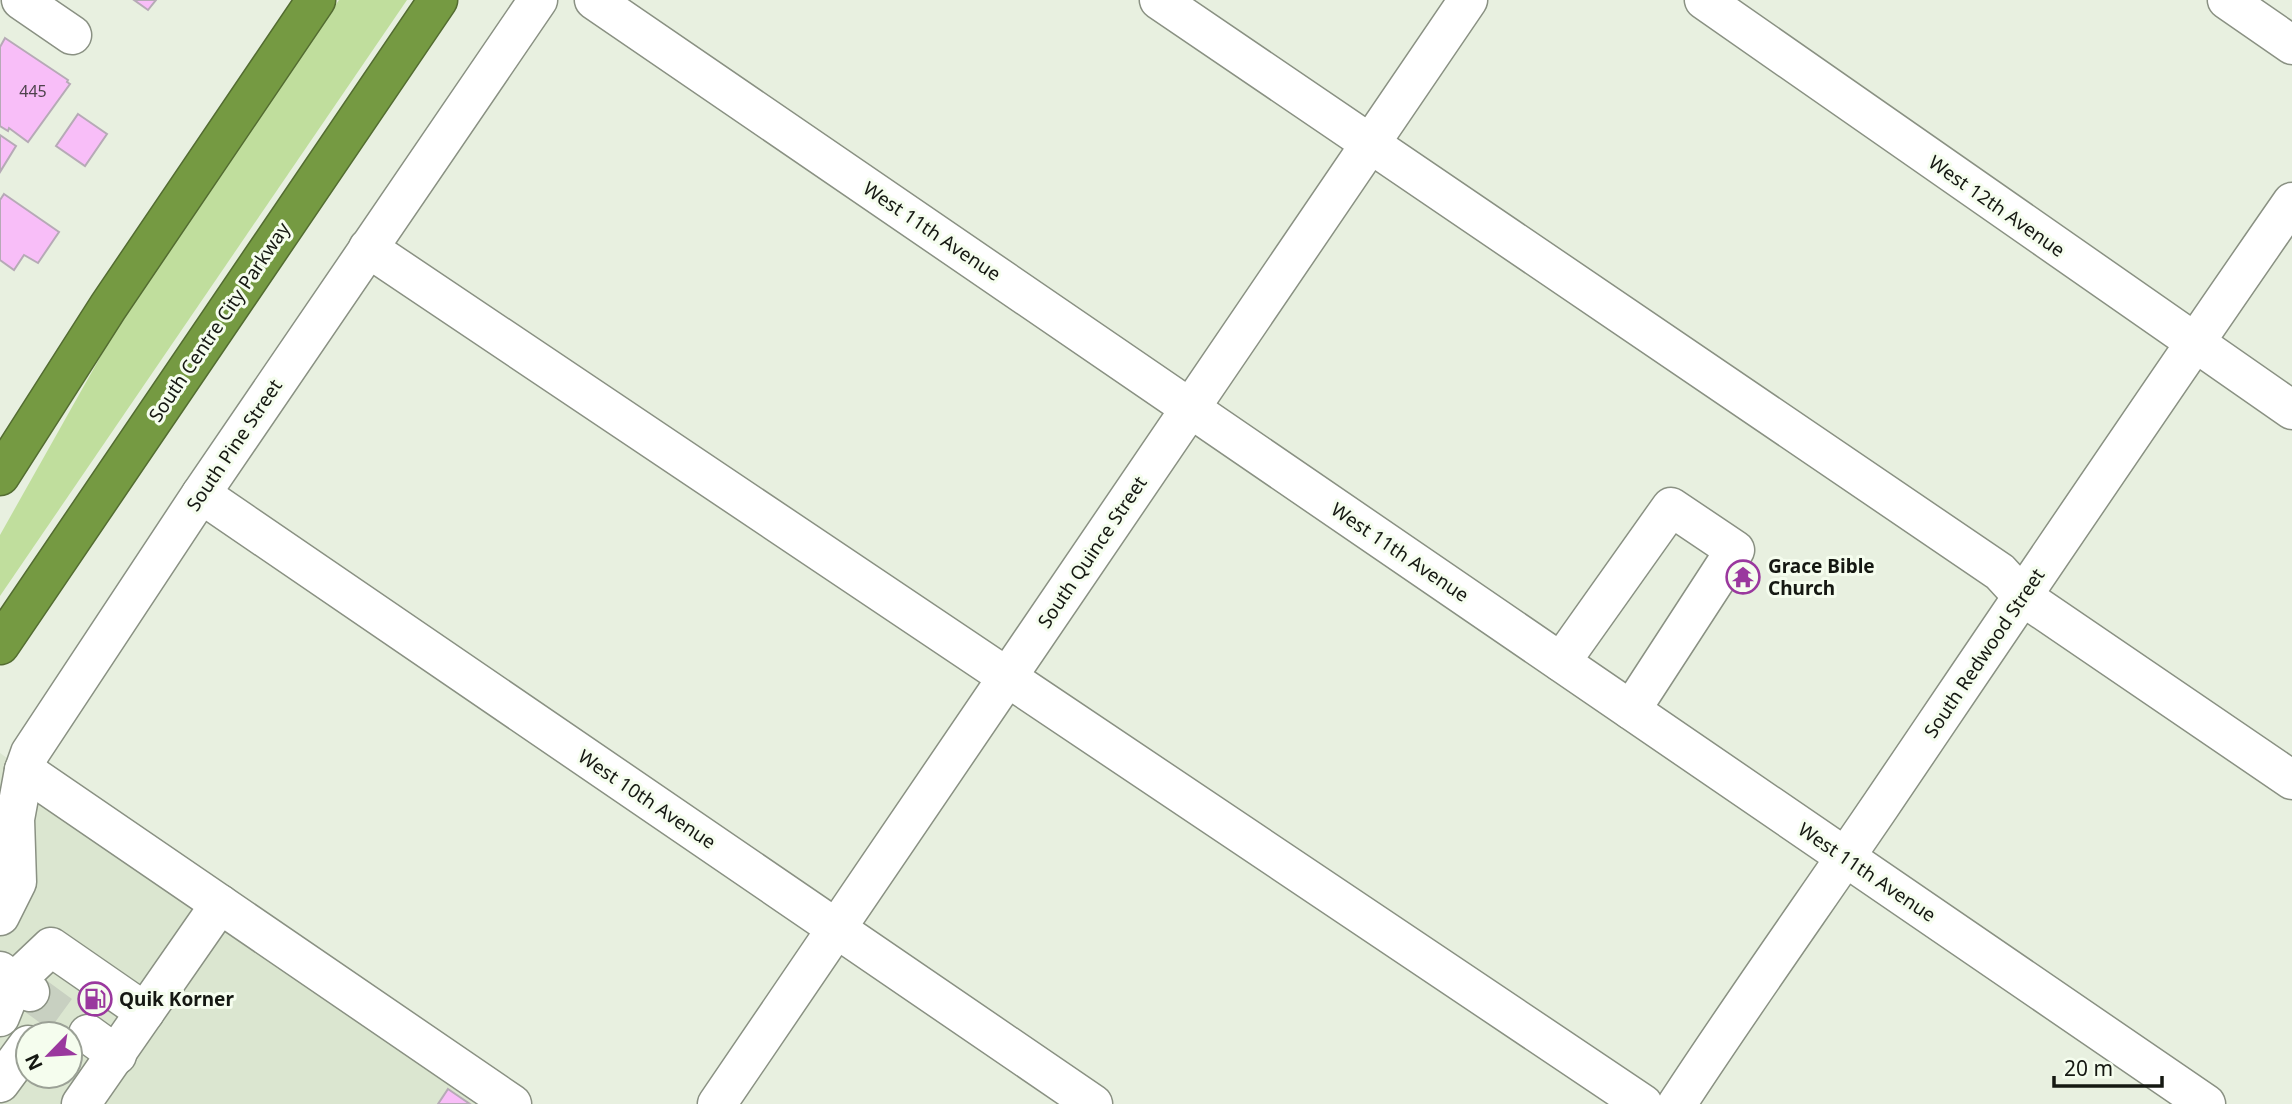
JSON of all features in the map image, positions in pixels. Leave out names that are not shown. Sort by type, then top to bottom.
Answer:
[{"type":"highway","points":[[0,476],[108,307],[316,0]]},
{"type":"highway","name":"South Centre City Parkway","points":[[0,645],[438,0]]},
{"type":"street","points":[[21,0],[72,35]]},
{"type":"street","name":"South Pine Street","points":[[0,916],[17,882],[15,819],[24,769],[30,753],[201,494],[538,0]]},
{"type":"street","name":"West 11th Avenue","points":[[594,0],[2206,1104]]},
{"type":"street","points":[[1159,0],[2000,572],[2022,596],[2292,780]]},
{"type":"street","name":"South Quince Street","points":[[717,1104],[1468,0]]},
{"type":"street","name":"West 12th Avenue","points":[[1704,0],[2292,410]]},
{"type":"street","points":[[2227,0],[2292,45]]},
{"type":"street","name":"South Redwood Street","points":[[1676,1104],[2292,202]]},
{"type":"street","points":[[368,248],[1643,1104]]},
{"type":"street","name":"West 10th Avenue","points":[[201,494],[1093,1104]]},
{"type":"street","points":[[1561,662],[1671,507],[1735,550],[1631,710]]},
{"type":"street","points":[[24,769],[512,1104]]},
{"type":"street","points":[[84,1081],[102,1044],[145,1012],[220,904]]},
{"type":"street","points":[[14,1031],[0,1019],[15,982],[51,947],[145,1012]]},
{"type":"street","points":[[0,1083],[14,1063]]},
{"type":"shaded area","points":[[0,753],[512,1104],[0,1104]]},
{"type":"green space","points":[[339,0],[407,0],[0,596],[0,535],[116,329]]},
{"type":"building","points":[[134,0],[156,0],[148,10]]},
{"type":"building","points":[[5,38],[68,80],[70,84],[28,142],[9,128],[8,131],[0,126],[0,47]]},
{"type":"building","points":[[78,114],[107,134],[85,166],[56,146]]},
{"type":"building","points":[[0,135],[16,146],[0,172]]},
{"type":"building","points":[[4,194],[59,232],[38,263],[24,255],[14,270],[0,260],[0,200]]},
{"type":"building","points":[[448,1089],[470,1104],[438,1104]]},
{"type":"tunnel","points":[[30,992],[88,1034]]},
{"type":"place","name":"Grace Bible Church","points":[[1743,577]]},
{"type":"place","name":"Quik Korner","points":[[95,999]]}]
